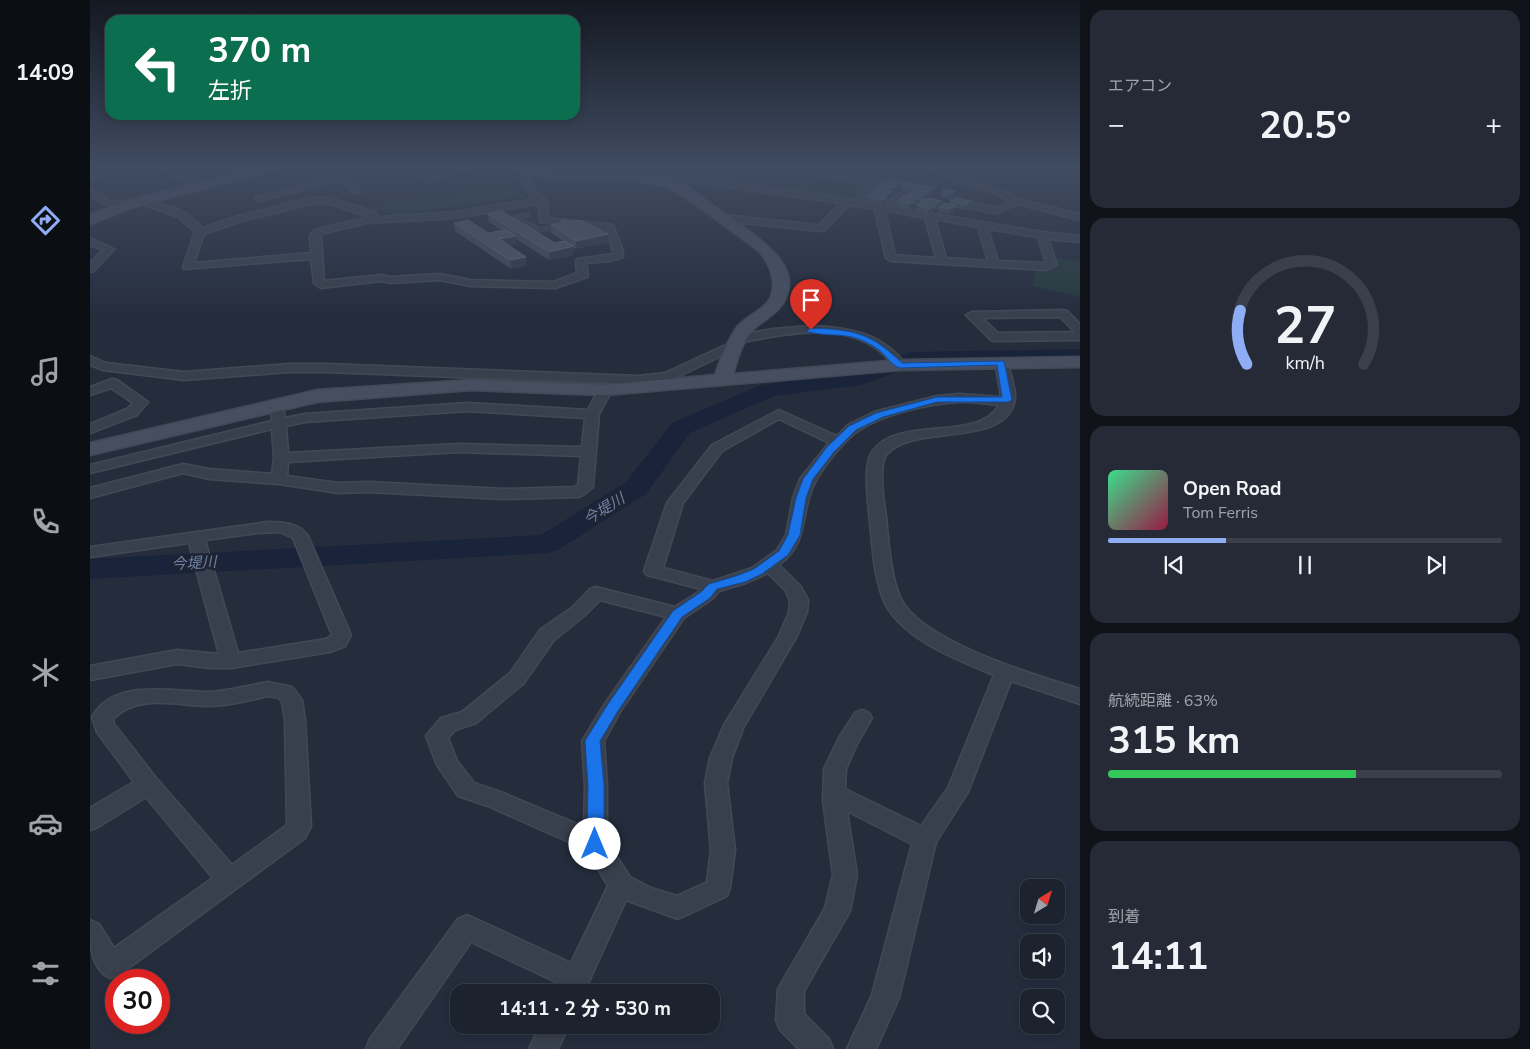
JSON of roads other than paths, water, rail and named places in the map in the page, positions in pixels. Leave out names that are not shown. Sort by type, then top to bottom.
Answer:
[{"type":"street","points":[[184,218],[200,232]]},
{"type":"street","points":[[200,232],[242,218]]},
{"type":"street","points":[[425,218],[375,219],[317,232],[315,236],[317,275],[321,285],[381,278],[390,280],[440,277],[471,283],[555,285],[583,275],[581,261],[591,258],[614,258],[619,255],[617,243],[612,236],[610,228],[543,220],[541,218]]},
{"type":"street","points":[[722,218],[743,218],[807,228],[822,228],[831,218]]},
{"type":"street","points":[[722,218],[764,248],[774,258],[778,270],[780,290],[776,302],[746,328],[736,342],[722,380]]},
{"type":"street","points":[[881,218],[891,258],[1046,267],[1052,265],[1042,235]]},
{"type":"street","points":[[931,218],[942,261]]},
{"type":"street","points":[[941,218],[1042,235],[1080,239]]},
{"type":"street","points":[[1010,230],[1020,223]]},
{"type":"street","points":[[982,225],[994,264]]},
{"type":"street","points":[[200,232],[188,267],[316,256]]},
{"type":"street","points":[[90,241],[109,249],[90,268]]},
{"type":"street","points":[[1080,331],[1063,313],[972,314],[995,337],[1080,336]]},
{"type":"street","points":[[90,360],[103,366],[184,376],[290,368],[317,368],[638,380],[668,376],[736,342],[789,331],[843,332],[858,335],[881,346],[900,365]]},
{"type":"street","points":[[1001,362],[1007,401],[1004,410],[999,415],[970,428],[912,436],[890,443],[878,455],[875,473],[878,517],[890,590],[894,603],[908,622],[934,640],[1004,672],[1080,697]]},
{"type":"street","points":[[90,469],[278,413],[317,396],[471,384],[605,390],[900,365],[1080,362]]},
{"type":"street","points":[[90,392],[112,383],[141,402],[132,412],[90,429]]},
{"type":"street","points":[[90,493],[183,468],[210,474],[279,480],[338,488],[369,487],[504,494],[578,492],[585,487],[592,414],[605,390]]},
{"type":"street","points":[[838,442],[779,414],[717,448],[675,503],[653,571],[713,586],[740,579],[769,565],[784,553],[794,535],[801,498],[808,479],[838,442],[853,428],[880,415],[937,400],[959,398],[1007,401]]},
{"type":"street","points":[[90,449],[278,413],[305,418],[467,407],[592,414]]},
{"type":"street","points":[[278,413],[281,458],[279,480]]},
{"type":"street","points":[[281,458],[459,448],[589,452]]},
{"type":"street","points":[[90,552],[275,527],[285,528],[296,532],[300,536],[340,626],[341,638],[330,645],[230,661],[177,658],[90,673]]},
{"type":"street","points":[[196,538],[230,661]]},
{"type":"street","points":[[713,586],[706,595],[678,614],[613,707],[592,741],[596,785],[595,844],[621,885],[645,898],[678,908],[718,888],[723,850],[716,783],[721,758],[734,725],[788,636],[798,612],[799,600],[792,587],[769,565]]},
{"type":"street","points":[[595,844],[495,799],[466,790],[448,765],[437,736],[448,724],[469,718],[517,678],[547,635],[579,611],[596,593],[678,614]]},
{"type":"street","points":[[861,1049],[886,998],[925,839],[957,792],[1004,672]]},
{"type":"street","points":[[90,932],[110,966],[297,831],[299,826],[295,720],[292,700],[285,692],[268,689],[212,699],[156,696],[128,700],[113,706],[102,717],[104,726],[148,784],[229,879]]},
{"type":"street","points":[[819,1049],[790,1020],[791,988],[837,911],[845,875],[834,794],[835,769],[847,742],[862,718]]},
{"type":"street","points":[[90,820],[148,784]]},
{"type":"street","points":[[834,794],[925,839]]},
{"type":"street","points":[[575,984],[621,885]]},
{"type":"street","points":[[380,1049],[467,927],[570,984]]},
{"type":"street","points":[[543,1049],[550,1034]]},
{"type":"lane","points":[[518,218],[540,230],[554,227]]},
{"type":"lane","points":[[526,222],[532,221]]},
{"type":"waterway","name":"今堤川","points":[[90,569],[548,544],[636,488],[681,428],[769,390],[861,378],[911,359],[1080,356]]}]
